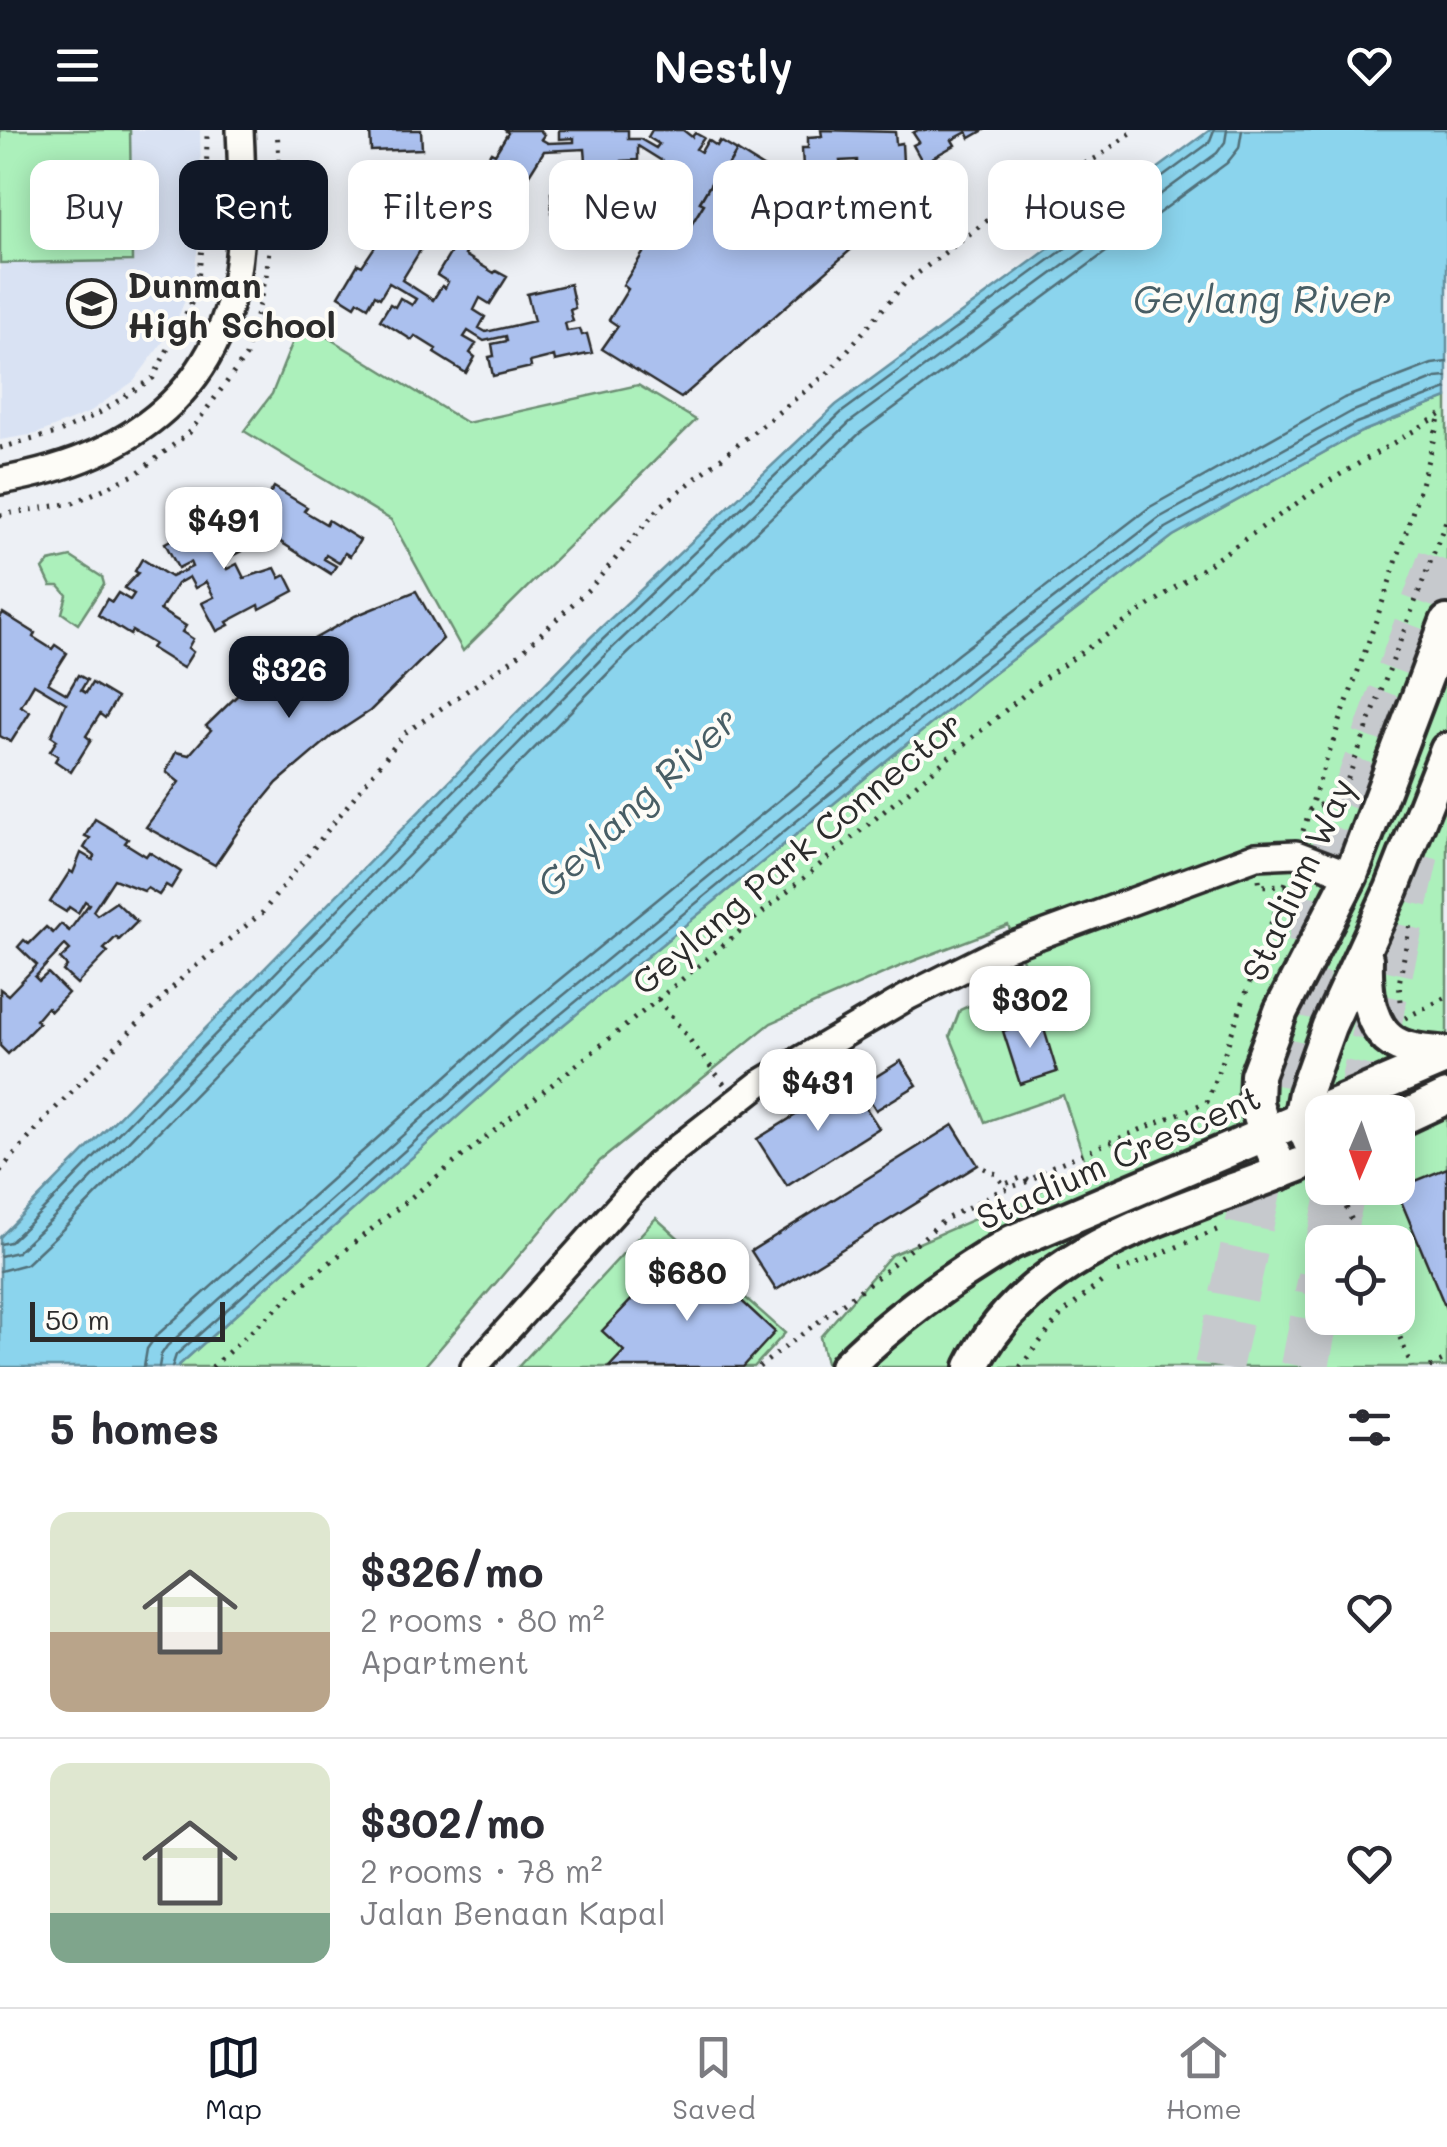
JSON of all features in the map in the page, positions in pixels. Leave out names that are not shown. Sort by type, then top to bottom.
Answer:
[{"type":"street","points":[[0,482],[50,472],[130,436],[171,407],[208,358],[226,316],[240,248],[240,130]]},
{"type":"street","name":"Stadium Way","points":[[1282,1172],[1256,1102],[1257,1075],[1281,1011],[1345,887],[1447,622]]},
{"type":"street","points":[[1305,1128],[1300,1119],[1304,1093],[1447,750]]},
{"type":"street","points":[[474,1367],[657,1164],[759,1084],[909,996],[1005,948],[1256,856],[1296,854],[1345,887]]},
{"type":"street","points":[[1366,949],[1365,996],[1377,1024],[1402,1048],[1447,1056]]},
{"type":"street","name":"Stadium Crescent","points":[[855,1362],[950,1278],[1012,1242],[1447,1056]]},
{"type":"street","points":[[1415,1112],[1447,1097]]},
{"type":"street","points":[[972,1367],[1010,1309],[1109,1238],[1305,1163]]},
{"type":"path","points":[[0,448],[60,432],[102,412],[153,378],[196,294],[206,217],[207,130]]},
{"type":"path","points":[[0,1171],[186,973],[262,913],[405,733],[515,658],[592,586],[660,506],[829,372],[904,283],[1018,197],[1098,158],[1135,130]]},
{"type":"path","points":[[759,1367],[880,1275],[944,1220],[1053,1166],[1208,1102],[1372,637],[1444,412]]},
{"type":"path","name":"Geylang Park Connector","points":[[212,1367],[308,1280],[658,999],[1044,679],[1326,483],[1444,412]]},
{"type":"path","points":[[1309,810],[1342,794],[1447,518]]},
{"type":"path","points":[[1256,856],[1260,886],[1345,887]]},
{"type":"path","points":[[1402,1019],[1447,997]]},
{"type":"path","points":[[658,999],[737,1100]]},
{"type":"path","points":[[984,1168],[998,1175],[1003,1185],[1023,1178],[1029,1181]]},
{"type":"path","points":[[1020,1367],[1060,1316],[1108,1277],[1234,1222]]},
{"type":"path","points":[[1399,1335],[1412,1367]]},
{"type":"path","points":[[1430,1367],[1447,1360]]},
{"type":"shaded area","name":"Dunman High School","points":[[0,130],[200,130],[201,160],[179,160],[179,250],[197,250],[193,281],[174,327],[134,381],[88,413],[36,434],[0,440]]},
{"type":"green space","points":[[0,130],[130,130],[130,160],[30,160],[30,250],[132,250],[132,261],[0,263]]},
{"type":"green space","points":[[301,321],[467,423],[638,385],[696,420],[463,651],[391,520],[244,431],[272,394]]},
{"type":"green space","points":[[1447,398],[1447,1367],[827,1367],[820,1337],[891,1255],[1088,1170],[1063,1095],[985,1122],[950,1036],[960,1010],[1030,978],[1008,925],[903,965],[771,1023],[600,1161],[424,1367],[177,1367],[529,1053],[981,683],[1173,536],[1361,432]]},
{"type":"green space","points":[[71,557],[102,577],[104,584],[78,624],[62,613],[67,595],[59,586],[51,586],[43,569],[49,562]]},
{"type":"green space","points":[[656,1218],[785,1333],[754,1367],[518,1367]]},
{"type":"water","name":"Geylang River","points":[[1210,130],[1447,130],[1447,398],[1361,432],[1173,536],[981,683],[529,1053],[177,1367],[0,1367],[0,1237],[591,637],[836,405],[1047,250],[1162,250],[1162,165]]},
{"type":"building","points":[[370,130],[421,130],[422,149],[371,151]]},
{"type":"building","points":[[505,130],[540,130],[544,135],[541,139],[548,143],[574,142],[574,138],[559,139],[559,130],[628,130],[628,139],[640,139],[656,148],[659,144],[648,137],[652,130],[683,130],[692,137],[695,133],[704,138],[696,149],[701,152],[708,140],[717,146],[720,141],[737,151],[732,160],[713,160],[713,180],[693,222],[693,160],[660,160],[638,146],[638,160],[586,160],[585,149],[544,151],[529,175],[529,160],[486,160],[491,152],[495,154],[508,133]]},
{"type":"building","points":[[821,130],[895,132],[896,144],[902,143],[903,160],[803,160],[802,148],[808,148],[808,137],[822,136]]},
{"type":"building","points":[[984,130],[970,138],[967,132],[952,140],[955,145],[928,160],[921,160],[913,145],[919,142],[913,133]]},
{"type":"building","points":[[737,151],[752,160],[732,160]]},
{"type":"building","points":[[713,180],[713,250],[851,250],[681,398],[602,349],[618,326],[609,320],[628,289],[623,285],[645,250],[693,250],[693,222],[704,204],[700,202]]},
{"type":"building","points":[[373,250],[420,250],[402,280],[433,300],[448,282],[437,275],[452,250],[465,250],[465,255],[507,277],[490,304],[480,298],[474,310],[485,317],[479,328],[486,332],[534,321],[527,294],[570,284],[575,308],[570,310],[573,321],[565,323],[567,331],[580,329],[582,335],[587,334],[592,353],[555,361],[554,356],[530,362],[531,367],[493,376],[489,357],[494,356],[492,344],[507,341],[506,336],[484,341],[468,331],[464,337],[476,344],[470,353],[475,357],[466,373],[415,336],[412,340],[380,320],[390,304],[395,307],[400,298],[412,305],[416,299],[389,283],[380,298],[375,295],[368,307],[358,301],[355,306],[339,296],[358,264],[362,266]]},
{"type":"building","points":[[274,487],[307,507],[304,511],[326,524],[328,520],[360,540],[350,556],[345,553],[339,563],[326,555],[324,559],[336,566],[331,574],[271,536],[222,561],[227,569],[237,564],[244,578],[275,568],[280,578],[286,575],[294,591],[260,609],[259,605],[217,631],[202,603],[214,597],[206,582],[195,588],[189,577],[177,584],[160,610],[186,626],[182,632],[193,639],[188,648],[193,652],[183,668],[151,648],[154,644],[132,631],[130,635],[98,615],[107,599],[112,602],[118,593],[130,600],[134,594],[124,588],[138,573],[135,571],[142,559],[171,577],[192,567],[190,562],[178,568],[165,543],[212,524],[210,520],[243,502],[252,519],[247,521],[251,530],[239,537],[242,541],[273,525],[263,516],[269,506],[264,503]]},
{"type":"building","points":[[416,591],[443,639],[370,711],[332,736],[277,783],[215,865],[146,827],[179,782],[166,772],[176,752],[189,755],[211,730],[206,726],[245,688],[289,653],[355,616]]},
{"type":"building","points":[[3,613],[52,649],[55,645],[67,653],[48,683],[67,694],[78,675],[87,680],[81,690],[86,693],[92,683],[117,698],[105,718],[100,714],[86,736],[91,740],[71,772],[55,761],[58,756],[50,751],[57,740],[51,736],[66,703],[34,684],[21,706],[30,712],[11,742],[0,736]]},
{"type":"building","points":[[95,819],[128,839],[125,843],[146,856],[149,852],[181,872],[171,888],[166,885],[159,895],[114,879],[93,911],[97,915],[116,902],[137,922],[104,949],[108,952],[77,984],[63,971],[67,966],[60,959],[70,950],[65,945],[35,977],[39,981],[48,973],[68,993],[51,1011],[47,1007],[36,1020],[39,1023],[8,1054],[0,1046],[0,989],[8,995],[37,965],[18,947],[24,940],[29,944],[46,927],[53,933],[61,924],[69,931],[89,904],[85,901],[78,913],[69,907],[66,912],[50,902],[70,871],[73,873],[81,853],[93,860],[95,856],[84,848],[90,838],[85,836]]},
{"type":"building","points":[[1041,1019],[1057,1072],[1020,1084],[1003,1031]]},
{"type":"building","points":[[901,1061],[917,1085],[876,1110],[861,1086]]},
{"type":"building","points":[[849,1082],[879,1128],[787,1186],[757,1139]]},
{"type":"building","points":[[953,1125],[978,1165],[776,1290],[751,1251]]},
{"type":"building","points":[[1447,1168],[1447,1311],[1415,1234],[1415,1225],[1411,1225],[1403,1205],[1415,1205],[1415,1181]]},
{"type":"building","points":[[671,1258],[692,1278],[704,1266],[775,1332],[743,1367],[609,1367],[624,1351],[602,1331]]},
{"type":"tunnel","points":[[1218,1367],[1328,871],[1447,546]]},
{"type":"tunnel","points":[[1362,1095],[1419,835]]},
{"type":"tunnel","points":[[1334,1225],[1338,1205]]},
{"type":"tunnel","points":[[1305,1367],[1311,1335]]},
{"type":"place","name":"Dunman High School","points":[[92,304]]}]
